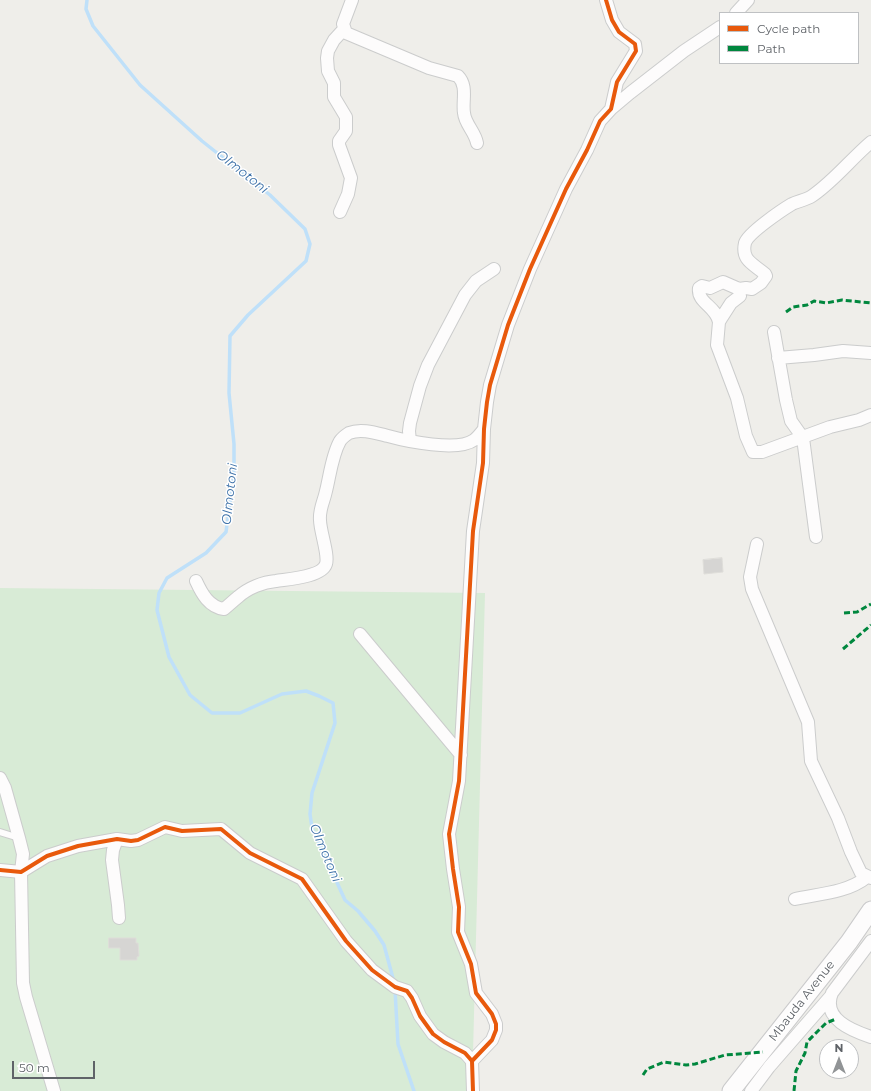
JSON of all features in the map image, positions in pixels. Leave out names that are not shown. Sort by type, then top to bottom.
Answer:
[{"type":"street","points":[[352,0],[343,24],[346,33],[429,68],[458,76],[463,83],[464,117],[474,132],[477,142]]},
{"type":"street","points":[[606,0],[612,20],[618,32],[634,44],[636,51],[617,82],[611,109]]},
{"type":"street","points":[[737,12],[748,0]]},
{"type":"street","points":[[472,1061],[492,1040],[496,1030],[496,1024],[492,1014],[476,993],[471,964],[458,932],[459,907],[449,834],[456,799],[461,755],[473,531],[483,463],[484,429],[490,386],[508,325],[527,276],[566,189],[587,150],[600,121],[630,92],[684,51],[719,28]]},
{"type":"street","points":[[340,212],[348,194],[351,178],[339,145],[339,141],[346,131],[346,117],[334,97],[334,83],[328,71],[327,58],[328,51],[334,40],[344,29]]},
{"type":"street","points":[[720,322],[716,313],[701,298],[699,293],[700,288],[702,286],[710,288],[723,282],[739,289],[752,289],[761,283],[766,276],[765,274],[747,260],[746,241],[749,236],[766,221],[791,205],[811,197],[871,142]]},
{"type":"street","points":[[410,441],[410,423],[420,386],[428,365],[465,295],[476,281],[494,269]]},
{"type":"street","points":[[740,296],[724,313],[720,322],[717,341],[718,350],[736,393],[742,422],[751,450],[755,453],[762,452],[830,428],[859,420],[871,414]]},
{"type":"street","points":[[774,332],[791,421],[803,438],[816,537]]},
{"type":"street","points":[[778,358],[819,355],[843,351],[871,353]]},
{"type":"street","points":[[196,581],[200,590],[212,605],[224,609],[238,596],[255,587],[275,581],[302,577],[320,571],[326,565],[327,559],[321,533],[320,512],[337,449],[341,440],[349,434],[366,431],[410,441],[445,445],[466,444],[475,440],[484,429]]},
{"type":"street","points":[[757,544],[750,577],[752,590],[808,722],[811,761],[838,818],[861,873],[869,877]]},
{"type":"street","points":[[360,634],[461,755]]},
{"type":"street","points":[[1,784],[20,838],[23,854],[21,872],[23,983],[54,1091]]},
{"type":"street","points":[[0,870],[21,872],[47,856],[78,846],[118,839],[131,841],[138,840],[165,827],[182,832],[221,830],[250,853],[298,876],[304,882],[346,941],[372,970],[395,986],[407,992],[412,998],[420,1016],[433,1034],[444,1042],[465,1053],[472,1061],[473,1091]]},
{"type":"street","points":[[118,839],[113,850],[112,860],[119,918]]},
{"type":"street","points":[[795,899],[848,887],[869,877]]},
{"type":"street","name":"Mbauda Avenue","points":[[732,1091],[849,942],[871,910]]},
{"type":"street","points":[[751,1091],[769,1067],[830,997],[871,941]]},
{"type":"street","points":[[830,997],[830,1005],[836,1019],[842,1024],[871,1037]]},
{"type":"lane","points":[[0,832],[20,838]]},
{"type":"green space","points":[[0,588],[485,593],[472,1091],[0,1091]]},
{"type":"building","points":[[722,558],[723,572],[704,574],[703,560]]},
{"type":"building","points":[[109,938],[136,938],[139,956],[137,957],[137,960],[120,960],[120,948],[109,948]]},
{"type":"waterway","name":"Olmotoni","points":[[87,0],[86,9],[93,26],[140,85],[202,141],[270,195],[305,229],[310,244],[306,261],[248,315],[230,336],[229,393],[234,444],[234,473],[226,532],[206,553],[167,578],[159,593],[157,610],[169,657],[190,695],[212,713],[240,713],[282,694],[306,691],[333,703],[335,723],[312,793],[310,814],[312,828],[345,900],[358,911],[375,931],[384,945],[394,982]]},
{"type":"waterway","name":"Olmotoni","points":[[395,990],[398,1044],[414,1091]]},
{"type":"marked path","points":[[786,312],[793,307],[807,305],[814,301],[826,303],[842,300],[871,303]]},
{"type":"marked path","points":[[844,613],[857,612],[871,604]]},
{"type":"marked path","points":[[843,649],[871,625]]},
{"type":"marked path","points":[[794,1091],[796,1071],[805,1053],[807,1042],[826,1023],[836,1019]]},
{"type":"marked path","points":[[643,1075],[647,1069],[664,1062],[686,1065],[695,1064],[725,1055],[763,1052]]},
{"type":"cycle path","points":[[473,1091],[472,1061],[492,1040],[496,1030],[496,1024],[492,1014],[476,993],[471,964],[458,932],[459,907],[449,834],[459,781],[473,531],[483,463],[484,429],[487,402],[490,385],[508,325],[530,269],[566,189],[587,150],[600,121],[611,109],[617,82],[636,51],[635,44],[619,32],[612,20],[606,0]]},
{"type":"cycle path","points":[[0,870],[21,872],[47,856],[78,846],[117,839],[131,841],[138,840],[165,827],[182,831],[221,829],[250,853],[302,879],[346,941],[372,970],[395,987],[407,991],[412,998],[420,1016],[433,1034],[444,1042],[465,1053],[472,1061]]}]
